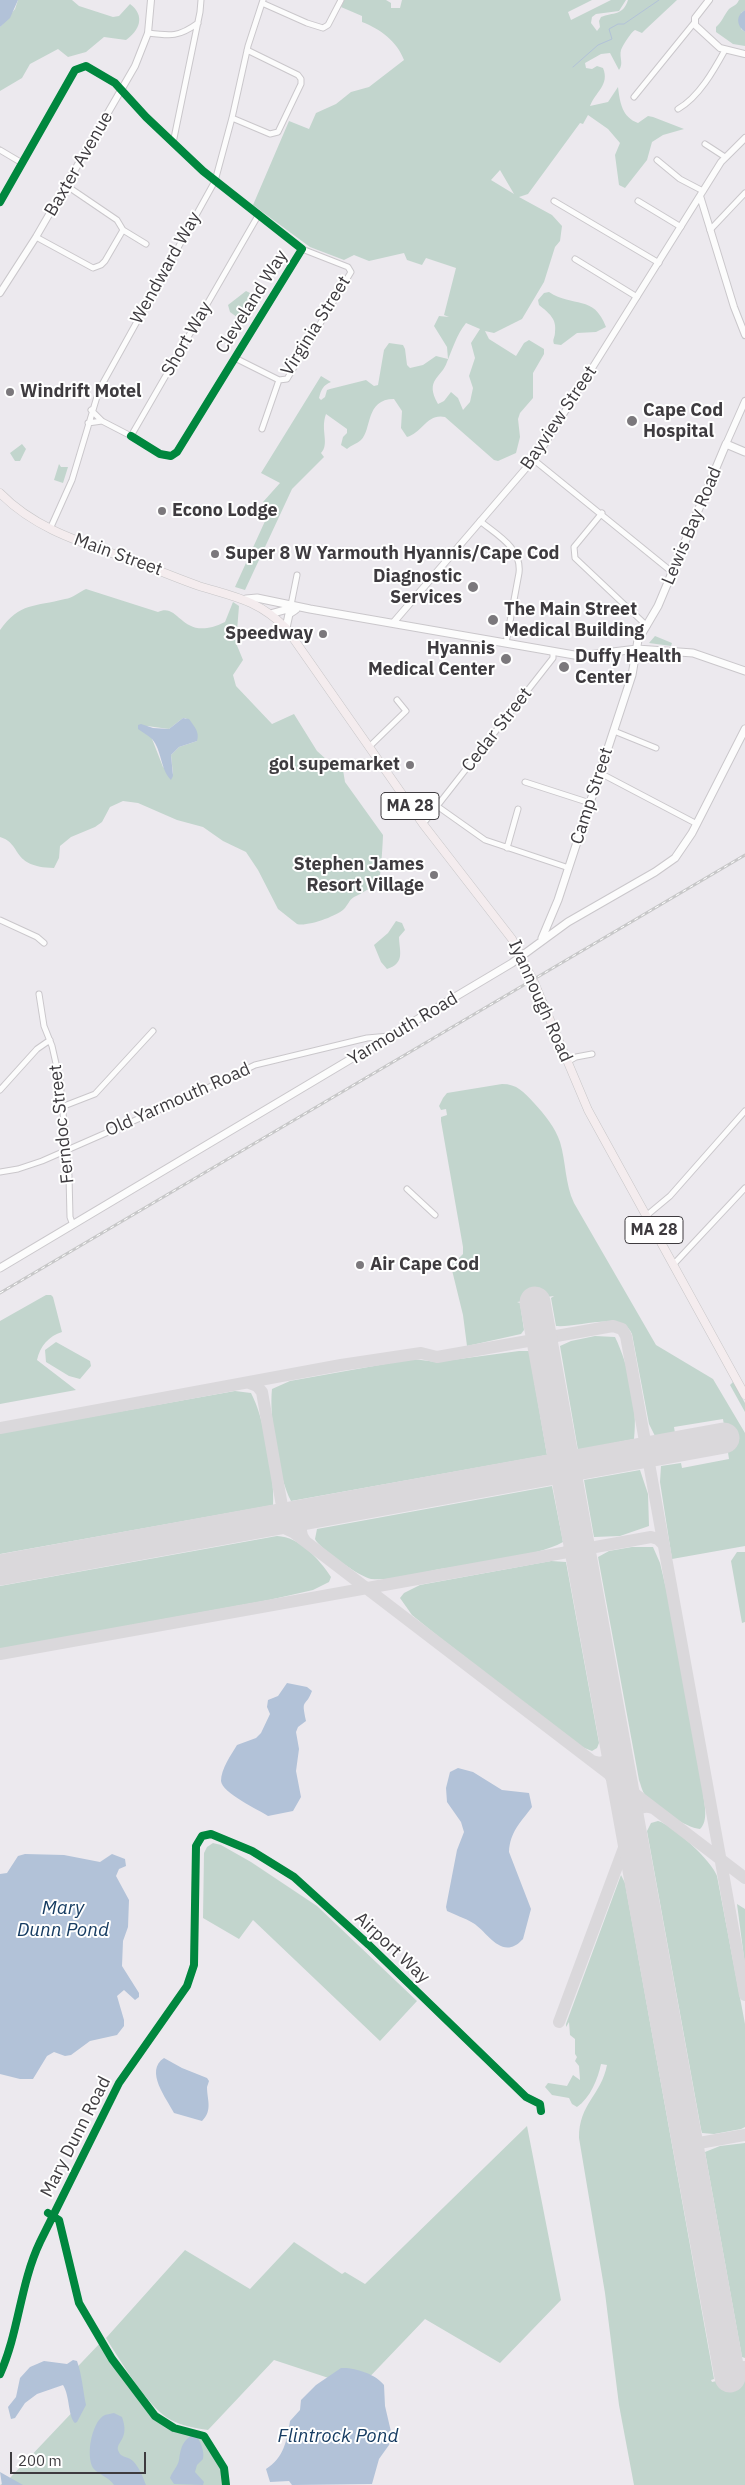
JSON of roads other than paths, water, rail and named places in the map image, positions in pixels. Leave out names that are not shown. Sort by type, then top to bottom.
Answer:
[{"type":"main road","points":[[726,444],[745,452]]},
{"type":"main road","name":"Lewis Bay Road","points":[[637,650],[638,640],[647,626],[672,572],[726,444]]},
{"type":"main road","name":"Main Street","points":[[1,496],[18,510],[50,529],[198,586],[246,599],[270,614],[294,607]]},
{"type":"main road","name":"Main Street","points":[[246,599],[256,598],[294,607],[553,652],[592,656],[637,650],[697,654],[745,671]]},
{"type":"main road","points":[[286,628],[289,614],[294,607]]},
{"type":"main road","name":"Iyannough Road","points":[[270,614],[286,628],[422,824],[500,922],[522,956],[588,1110],[745,1395]]},
{"type":"main road","name":"Camp Street","points":[[541,941],[553,917],[635,668],[637,650]]},
{"type":"main road","name":"Yarmouth Road","points":[[0,1268],[368,1050],[522,956],[563,925],[670,862],[683,848],[697,824],[745,729]]},
{"type":"main road","points":[[553,917],[563,925]]},
{"type":"street","name":"Baxter Avenue","points":[[0,293],[36,238],[122,91],[139,57],[148,33],[151,0]]},
{"type":"street","points":[[173,143],[201,0]]},
{"type":"street","points":[[263,1],[306,23],[323,28],[328,25],[341,0]]},
{"type":"street","points":[[634,97],[694,23],[695,18],[709,0]]},
{"type":"street","name":"Wendward Way","points":[[50,529],[72,480],[91,410],[110,368],[215,181],[232,118],[247,50],[263,1]]},
{"type":"street","points":[[148,33],[172,36],[184,33],[198,23]]},
{"type":"street","points":[[694,23],[710,40],[726,50],[745,54]]},
{"type":"street","points":[[232,118],[270,134],[278,132],[301,84],[301,79],[298,75],[247,50]]},
{"type":"street","points":[[678,109],[686,104],[704,83],[726,50]]},
{"type":"street","name":"Cleveland Way","points":[[22,163],[75,70],[86,66],[115,83],[173,143],[215,181],[302,249],[174,456],[164,456],[130,436]]},
{"type":"street","name":"Bayview Street","points":[[393,623],[534,460],[725,157],[745,138]]},
{"type":"street","points":[[705,144],[725,157]]},
{"type":"street","points":[[0,150],[22,163],[0,202]]},
{"type":"street","points":[[657,160],[702,194],[722,271],[745,335]]},
{"type":"street","points":[[67,186],[117,220],[123,230],[146,244]]},
{"type":"street","points":[[710,230],[745,193]]},
{"type":"street","points":[[554,201],[658,263]]},
{"type":"street","points":[[638,201],[681,227]]},
{"type":"street","name":"Short Way","points":[[130,436],[259,214]]},
{"type":"street","points":[[36,238],[93,268],[105,261],[123,230]]},
{"type":"street","name":"Virginia Street","points":[[235,358],[279,380],[287,378],[351,272],[344,265],[302,249]]},
{"type":"street","points":[[575,259],[637,297]]},
{"type":"street","points":[[262,429],[279,380]]},
{"type":"street","name":"Lewis Bay Road","points":[[726,444],[745,401]]},
{"type":"street","points":[[91,410],[102,421],[130,436]]},
{"type":"street","points":[[88,423],[102,421]]},
{"type":"street","points":[[534,460],[602,513],[672,572]]},
{"type":"street","points":[[602,513],[574,547],[575,558],[647,626]]},
{"type":"street","points":[[480,521],[513,549],[519,562],[519,573],[506,643]]},
{"type":"street","points":[[294,607],[297,575]]},
{"type":"street","name":"Cedar Street","points":[[422,824],[553,658],[553,652]]},
{"type":"street","points":[[369,747],[406,711],[397,700]]},
{"type":"street","points":[[614,731],[656,748]]},
{"type":"street","points":[[600,773],[697,824]]},
{"type":"street","points":[[524,782],[590,803]]},
{"type":"street","points":[[437,806],[476,835],[507,848],[569,868]]},
{"type":"street","points":[[507,848],[518,808]]},
{"type":"street","points":[[0,920],[37,937],[44,943]]},
{"type":"street","name":"Ferndoc Street","points":[[39,994],[44,1026],[50,1040],[64,1106],[62,1115],[70,1213],[73,1225]]},
{"type":"street","points":[[64,1106],[95,1094],[153,1031]]},
{"type":"street","name":"Old Yarmouth Road","points":[[0,1172],[26,1167],[66,1151],[255,1066],[360,1039],[391,1036]]},
{"type":"street","points":[[360,1039],[368,1050]]},
{"type":"street","points":[[0,1090],[37,1049],[50,1040]]},
{"type":"street","points":[[567,1062],[576,1057],[592,1054]]},
{"type":"street","points":[[646,1216],[670,1196],[745,1111]]},
{"type":"street","points":[[673,1265],[745,1188]]},
{"type":"street","points":[[407,1189],[435,1216]]},
{"type":"street","name":"Airport Way","points":[[202,1836],[211,1834],[252,1851],[294,1877],[369,1945],[526,2097],[540,2104],[541,2111]]},
{"type":"street","name":"Mary Dunn Road","points":[[0,2374],[8,2353],[29,2267],[40,2242],[119,2083],[187,1986],[194,1965],[196,1846],[202,1836]]},
{"type":"water","points":[[0,0],[18,0],[10,18],[0,27]]},
{"type":"water","points":[[745,10],[745,32],[740,27],[738,18]]},
{"type":"water","points":[[183,718],[189,719],[196,729],[198,738],[197,741],[179,747],[171,755],[173,776],[171,780],[167,776],[155,743],[138,729],[138,725],[169,729]]},
{"type":"water","points":[[287,1683],[307,1687],[312,1691],[304,1704],[306,1721],[298,1727],[296,1732],[299,1749],[296,1771],[301,1797],[293,1811],[268,1816],[241,1801],[228,1791],[223,1786],[221,1776],[237,1745],[256,1738],[261,1733],[270,1714],[267,1707],[268,1700],[278,1696]]},
{"type":"water","points":[[458,1768],[473,1772],[502,1790],[529,1793],[532,1807],[514,1833],[509,1852],[531,1909],[523,1939],[515,1945],[508,1947],[496,1943],[473,1923],[447,1911],[446,1907],[457,1850],[464,1832],[461,1822],[447,1802],[446,1788],[450,1772]]},
{"type":"water","name":"Mary Dunn Pond","points":[[25,1854],[64,1855],[100,1862],[112,1854],[125,1859],[126,1866],[119,1869],[116,1876],[129,1900],[128,1927],[123,1941],[122,1966],[139,1993],[139,1997],[135,2000],[124,1990],[117,1996],[124,2026],[117,2035],[90,2041],[71,2055],[65,2056],[54,2052],[47,2056],[33,2079],[20,2079],[0,2074],[0,1874],[7,1873],[18,1856]]},
{"type":"water","points":[[164,2058],[207,2078],[209,2081],[207,2087],[209,2105],[202,2121],[174,2113],[162,2093],[157,2077],[156,2070],[158,2064]]},
{"type":"water","points":[[73,2360],[77,2361],[79,2366],[86,2405],[77,2422],[75,2423],[71,2416],[63,2385],[37,2394],[25,2403],[15,2418],[11,2419],[8,2407],[16,2397],[20,2378],[30,2367],[44,2361],[67,2364]]},
{"type":"water","name":"Flintrock Pond","points":[[341,2368],[364,2372],[376,2378],[384,2385],[385,2406],[392,2436],[389,2445],[379,2459],[372,2484],[292,2485],[289,2481],[270,2482],[266,2469],[281,2454],[286,2442],[290,2421],[300,2410],[301,2400],[316,2385]]},
{"type":"water","points":[[114,2413],[122,2417],[124,2424],[124,2435],[118,2447],[119,2453],[135,2463],[146,2485],[114,2485],[93,2468],[90,2449],[95,2426],[103,2416]]},
{"type":"water","points":[[193,2434],[200,2441],[203,2449],[203,2459],[197,2465],[195,2472],[204,2482],[203,2485],[174,2484],[170,2478],[178,2462],[183,2445]]},
{"type":"water","points":[[0,2472],[23,2485],[2,2485]]},
{"type":"waterway","points":[[573,67],[598,45],[612,39],[609,29],[618,24],[624,24],[659,0]]},
{"type":"railway","points":[[0,1293],[745,855]]},
{"type":"place","name":"Windrift Motel","points":[[10,392]]},
{"type":"place","name":"Cape Cod Hospital","points":[[632,421]]},
{"type":"place","name":"Econo Lodge","points":[[162,511]]},
{"type":"place","name":"Super 8 W Yarmouth Hyannis/Cape Cod","points":[[215,554]]},
{"type":"place","name":"Diagnostic Services","points":[[473,587]]},
{"type":"place","name":"The Main Street Medical Building","points":[[493,620]]},
{"type":"place","name":"Speedway","points":[[323,634]]},
{"type":"place","name":"Hyannis Medical Center","points":[[506,659]]},
{"type":"place","name":"Duffy Health Center","points":[[564,667]]},
{"type":"place","name":"gol supemarket","points":[[410,765]]},
{"type":"place","name":"Stephen James Resort Village","points":[[434,875]]},
{"type":"place","name":"Air Cape Cod","points":[[360,1265]]}]
